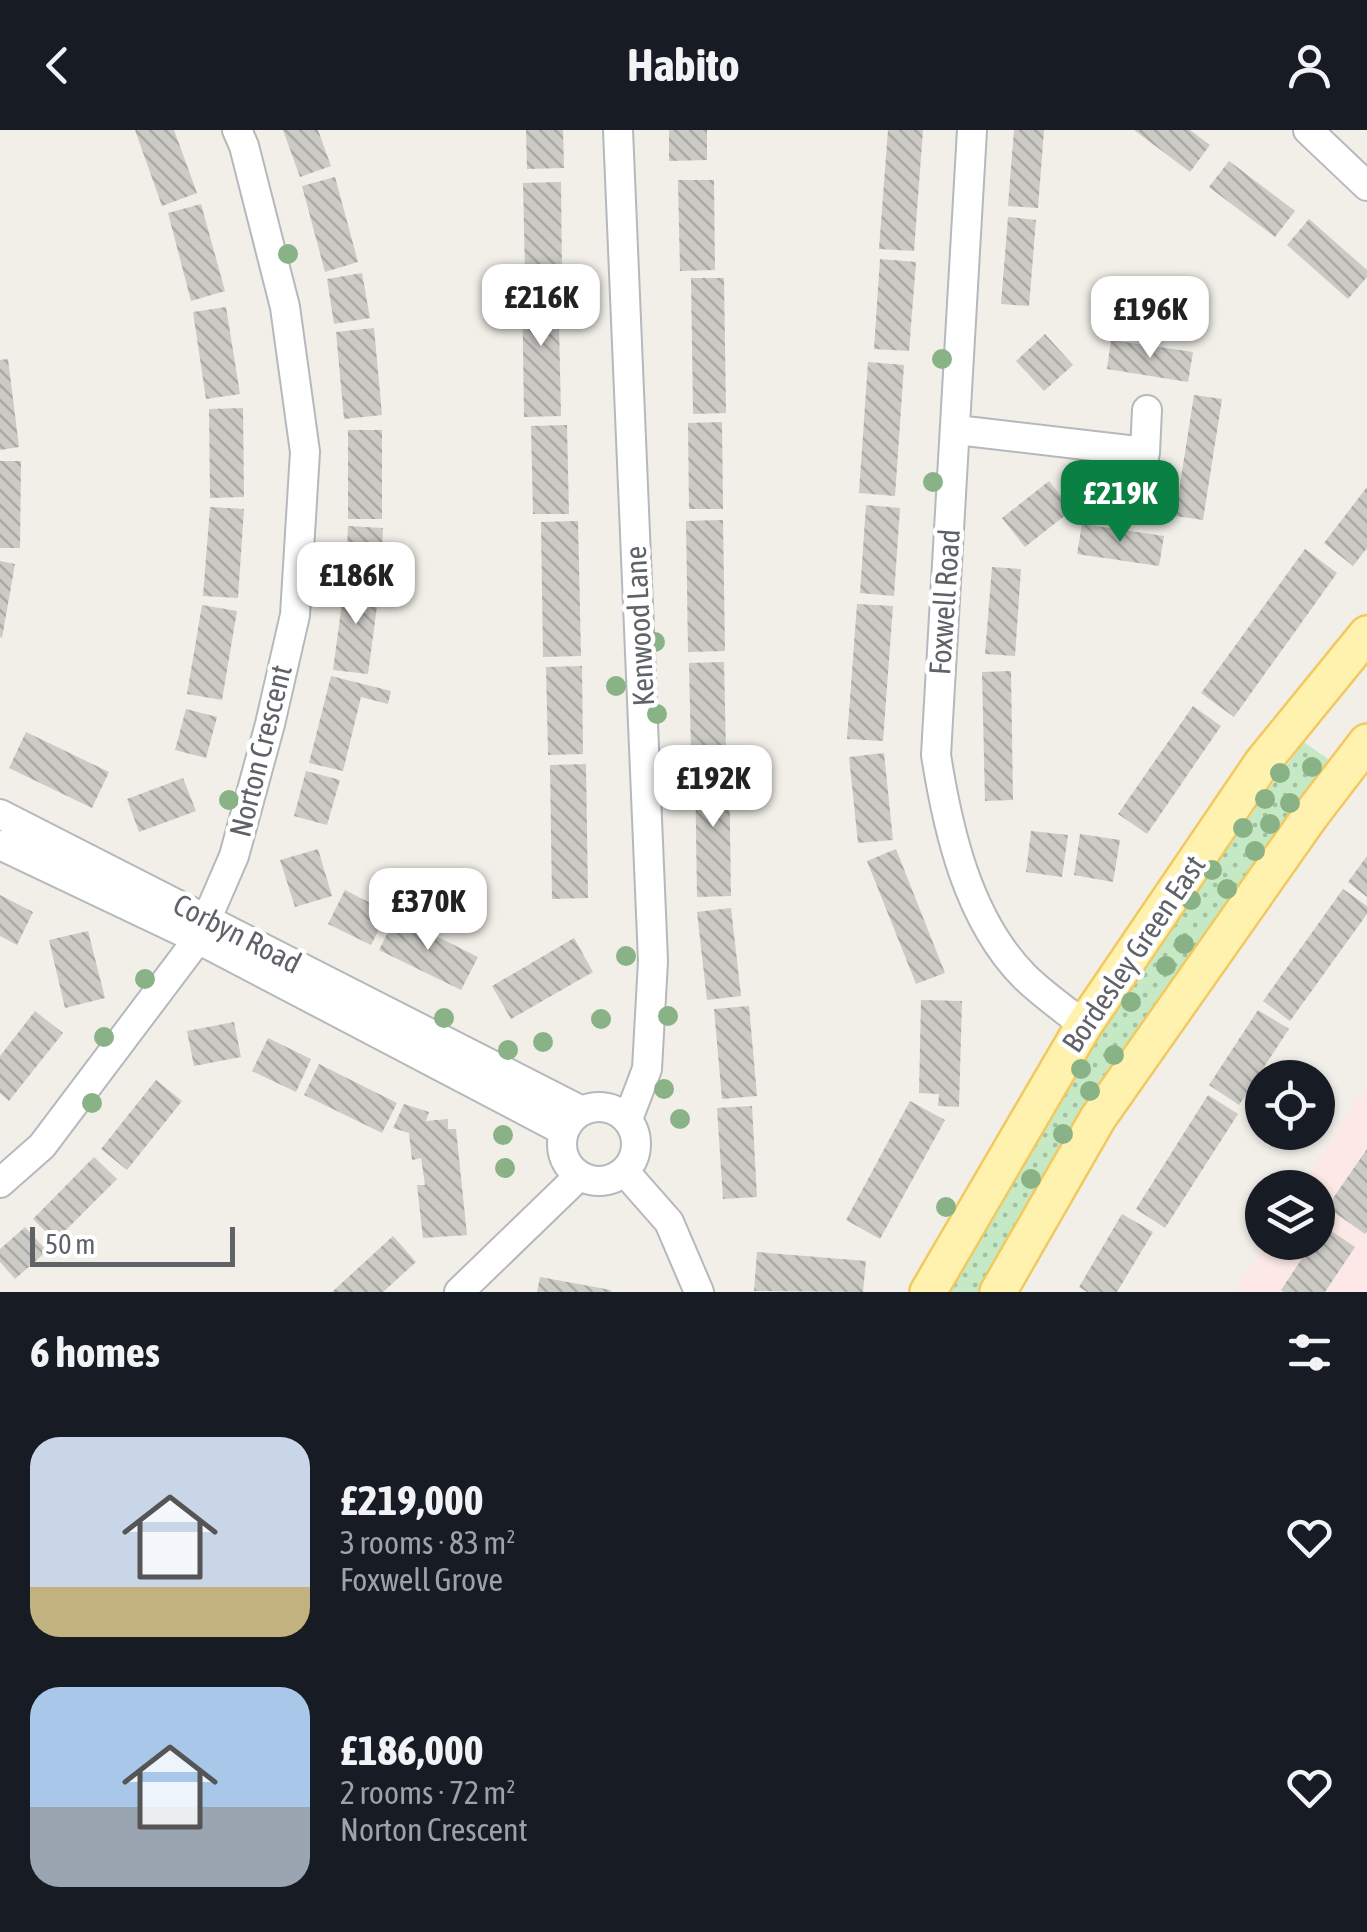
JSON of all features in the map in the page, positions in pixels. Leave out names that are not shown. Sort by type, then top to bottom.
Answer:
[{"type":"main road","name":"Bordesley Green East","points":[[928,1292],[1084,1025],[1262,764],[1367,634]]},
{"type":"main road","name":"Bordesley Green East","points":[[998,1292],[1098,1118],[1311,815],[1367,742]]},
{"type":"street","name":"Norton Crescent","points":[[0,1183],[42,1146],[203,928],[234,856],[294,615],[305,452],[285,307],[244,146],[236,130]]},
{"type":"street","name":"Kenwood Lane","points":[[618,130],[653,961],[647,1069],[628,1119]]},
{"type":"street","name":"Foxwell Road","points":[[972,130],[936,756],[946,820],[987,925],[1023,975],[1084,1025]]},
{"type":"street","points":[[1308,130],[1367,186]]},
{"type":"street","points":[[1137,499],[1147,410]]},
{"type":"street","points":[[957,430],[1145,452]]},
{"type":"street","name":"Corbyn Road","points":[[0,814],[203,928],[571,1120]]},
{"type":"street","name":"Corbyn Road","points":[[0,845],[203,928]]},
{"type":"street","points":[[602,1105],[628,1119],[636,1135],[636,1154],[626,1172],[607,1182],[578,1177],[561,1153],[571,1120],[602,1105]]},
{"type":"street","points":[[626,1172],[670,1222],[700,1292]]},
{"type":"street","points":[[459,1292],[578,1177]]},
{"type":"shaded area","points":[[1367,1085],[1367,1292],[1235,1292],[1255,1260],[1335,1260],[1335,1170],[1311,1170],[1324,1150],[1335,1150],[1335,1134]]},
{"type":"green space","points":[[1304,742],[1329,760],[1110,1077],[979,1292],[945,1292],[1017,1163],[1189,896]]},
{"type":"building","points":[[135,130],[174,130],[197,193],[162,206]]},
{"type":"building","points":[[283,130],[318,130],[331,166],[300,177]]},
{"type":"building","points":[[526,130],[563,130],[564,168],[527,169]]},
{"type":"building","points":[[669,130],[707,130],[707,160],[669,161]]},
{"type":"building","points":[[888,130],[923,130],[914,251],[879,249]]},
{"type":"building","points":[[1014,130],[1044,130],[1038,208],[1008,206]]},
{"type":"building","points":[[1134,130],[1190,130],[1210,145],[1190,172]]},
{"type":"building","points":[[1229,161],[1295,211],[1275,237],[1209,187]]},
{"type":"building","points":[[335,177],[358,262],[325,272],[302,186]]},
{"type":"building","points":[[678,180],[714,180],[715,270],[680,271]]},
{"type":"building","points":[[561,182],[562,272],[525,273],[523,183]]},
{"type":"building","points":[[201,204],[225,291],[191,301],[168,213]]},
{"type":"building","points":[[1008,217],[1036,220],[1029,306],[1001,304]]},
{"type":"building","points":[[1309,219],[1367,270],[1367,277],[1348,299],[1287,245]]},
{"type":"building","points":[[880,259],[916,262],[909,351],[874,349]]},
{"type":"building","points":[[362,273],[370,318],[334,324],[327,279]]},
{"type":"building","points":[[691,278],[724,278],[726,413],[693,414]]},
{"type":"building","points":[[558,281],[561,416],[524,417],[522,282]]},
{"type":"building","points":[[226,307],[240,394],[206,399],[193,312]]},
{"type":"building","points":[[374,328],[382,415],[344,419],[336,332]]},
{"type":"building","points":[[1045,334],[1073,365],[1044,391],[1016,361]]},
{"type":"building","points":[[1111,340],[1193,352],[1188,382],[1107,369]]},
{"type":"building","points":[[8,359],[19,447],[0,450],[0,360]]},
{"type":"building","points":[[868,362],[904,365],[895,496],[859,493]]},
{"type":"building","points":[[1194,395],[1222,399],[1203,520],[1175,516]]},
{"type":"building","points":[[243,408],[244,497],[210,498],[209,409]]},
{"type":"building","points":[[722,422],[723,509],[689,509],[688,423]]},
{"type":"building","points":[[567,425],[569,514],[533,514],[531,426]]},
{"type":"building","points":[[348,430],[382,430],[382,519],[348,519]]},
{"type":"building","points":[[0,461],[21,461],[20,548],[0,548]]},
{"type":"building","points":[[1049,481],[1072,510],[1025,547],[1002,518]]},
{"type":"building","points":[[1367,487],[1367,548],[1353,566],[1324,543]]},
{"type":"building","points":[[866,505],[900,508],[894,596],[860,593]]},
{"type":"building","points":[[210,507],[244,509],[238,598],[203,596]]},
{"type":"building","points":[[723,520],[725,651],[688,652],[686,521]]},
{"type":"building","points":[[578,521],[581,656],[543,657],[541,522]]},
{"type":"building","points":[[1082,524],[1164,536],[1159,566],[1077,554]]},
{"type":"building","points":[[348,526],[383,528],[381,573],[346,572]]},
{"type":"building","points":[[1305,549],[1337,573],[1234,717],[1201,693]]},
{"type":"building","points":[[0,561],[15,564],[2,638],[0,637]]},
{"type":"building","points":[[992,567],[1021,569],[1015,656],[985,654]]},
{"type":"building","points":[[345,580],[380,584],[368,674],[333,670]]},
{"type":"building","points":[[857,604],[893,606],[883,741],[847,739]]},
{"type":"building","points":[[202,605],[237,611],[222,700],[187,694]]},
{"type":"building","points":[[724,662],[726,753],[691,754],[689,663]]},
{"type":"building","points":[[582,666],[583,754],[548,755],[546,667]]},
{"type":"building","points":[[1011,671],[1013,800],[985,801],[982,672]]},
{"type":"building","points":[[331,676],[391,691],[388,704],[361,697],[343,771],[309,763]]},
{"type":"building","points":[[1193,706],[1221,726],[1147,834],[1118,814]]},
{"type":"building","points":[[186,709],[217,717],[206,758],[175,750]]},
{"type":"building","points":[[26,732],[109,772],[92,808],[9,768]]},
{"type":"building","points":[[884,753],[893,840],[858,843],[849,757]]},
{"type":"building","points":[[729,763],[731,896],[697,897],[695,764]]},
{"type":"building","points":[[586,764],[588,898],[552,899],[550,765]]},
{"type":"building","points":[[306,771],[340,780],[327,825],[294,816]]},
{"type":"building","points":[[183,778],[196,811],[139,832],[127,799]]},
{"type":"building","points":[[1031,831],[1068,835],[1062,877],[1026,872]]},
{"type":"building","points":[[1080,834],[1120,840],[1113,882],[1074,875]]},
{"type":"building","points":[[318,849],[332,896],[295,907],[280,860]]},
{"type":"building","points":[[896,849],[945,973],[916,984],[867,861]]},
{"type":"building","points":[[1367,856],[1367,897],[1348,882]]},
{"type":"building","points":[[1343,889],[1367,906],[1367,914],[1290,1021],[1263,1001]]},
{"type":"building","points":[[345,890],[388,912],[371,945],[328,924]]},
{"type":"building","points":[[0,895],[33,912],[17,945],[0,936]]},
{"type":"building","points":[[731,908],[741,996],[707,1000],[697,912]]},
{"type":"building","points":[[396,916],[478,957],[461,990],[379,950]]},
{"type":"building","points":[[88,931],[105,998],[65,1008],[49,940]]},
{"type":"building","points":[[574,938],[593,972],[511,1019],[492,986]]},
{"type":"building","points":[[921,1000],[962,1001],[959,1107],[938,1106],[939,1094],[919,1093]]},
{"type":"building","points":[[749,1006],[757,1096],[722,1099],[714,1009]]},
{"type":"building","points":[[1258,1010],[1289,1029],[1269,1060],[1245,1060],[1245,1096],[1239,1105],[1209,1085]]},
{"type":"building","points":[[35,1011],[63,1033],[9,1101],[0,1093],[0,1056]]},
{"type":"building","points":[[234,1022],[241,1057],[194,1066],[187,1031]]},
{"type":"building","points":[[268,1038],[311,1059],[296,1092],[252,1071]]},
{"type":"building","points":[[319,1064],[397,1103],[382,1133],[304,1095]]},
{"type":"building","points":[[156,1080],[182,1101],[127,1170],[101,1149]]},
{"type":"building","points":[[1208,1095],[1238,1114],[1165,1228],[1136,1209]]},
{"type":"building","points":[[910,1101],[945,1120],[880,1239],[846,1220]]},
{"type":"building","points":[[404,1104],[429,1112],[426,1121],[448,1119],[448,1129],[456,1129],[467,1235],[423,1238],[417,1185],[425,1185],[421,1158],[412,1160],[409,1133],[393,1128]]},
{"type":"building","points":[[752,1106],[757,1197],[723,1199],[717,1108]]},
{"type":"building","points":[[1367,1149],[1365,1234],[1335,1213],[1335,1195]]},
{"type":"building","points":[[94,1157],[117,1179],[55,1241],[33,1219]]},
{"type":"building","points":[[1122,1214],[1153,1232],[1117,1292],[1087,1292],[1079,1287]]},
{"type":"building","points":[[25,1227],[47,1251],[15,1279],[0,1262],[0,1249]]},
{"type":"building","points":[[1335,1233],[1355,1247],[1325,1292],[1281,1290],[1301,1260],[1335,1260]]},
{"type":"building","points":[[393,1236],[416,1262],[383,1292],[332,1292]]},
{"type":"building","points":[[757,1252],[866,1261],[863,1292],[754,1291]]},
{"type":"building","points":[[540,1277],[611,1290],[611,1292],[537,1292]]}]
